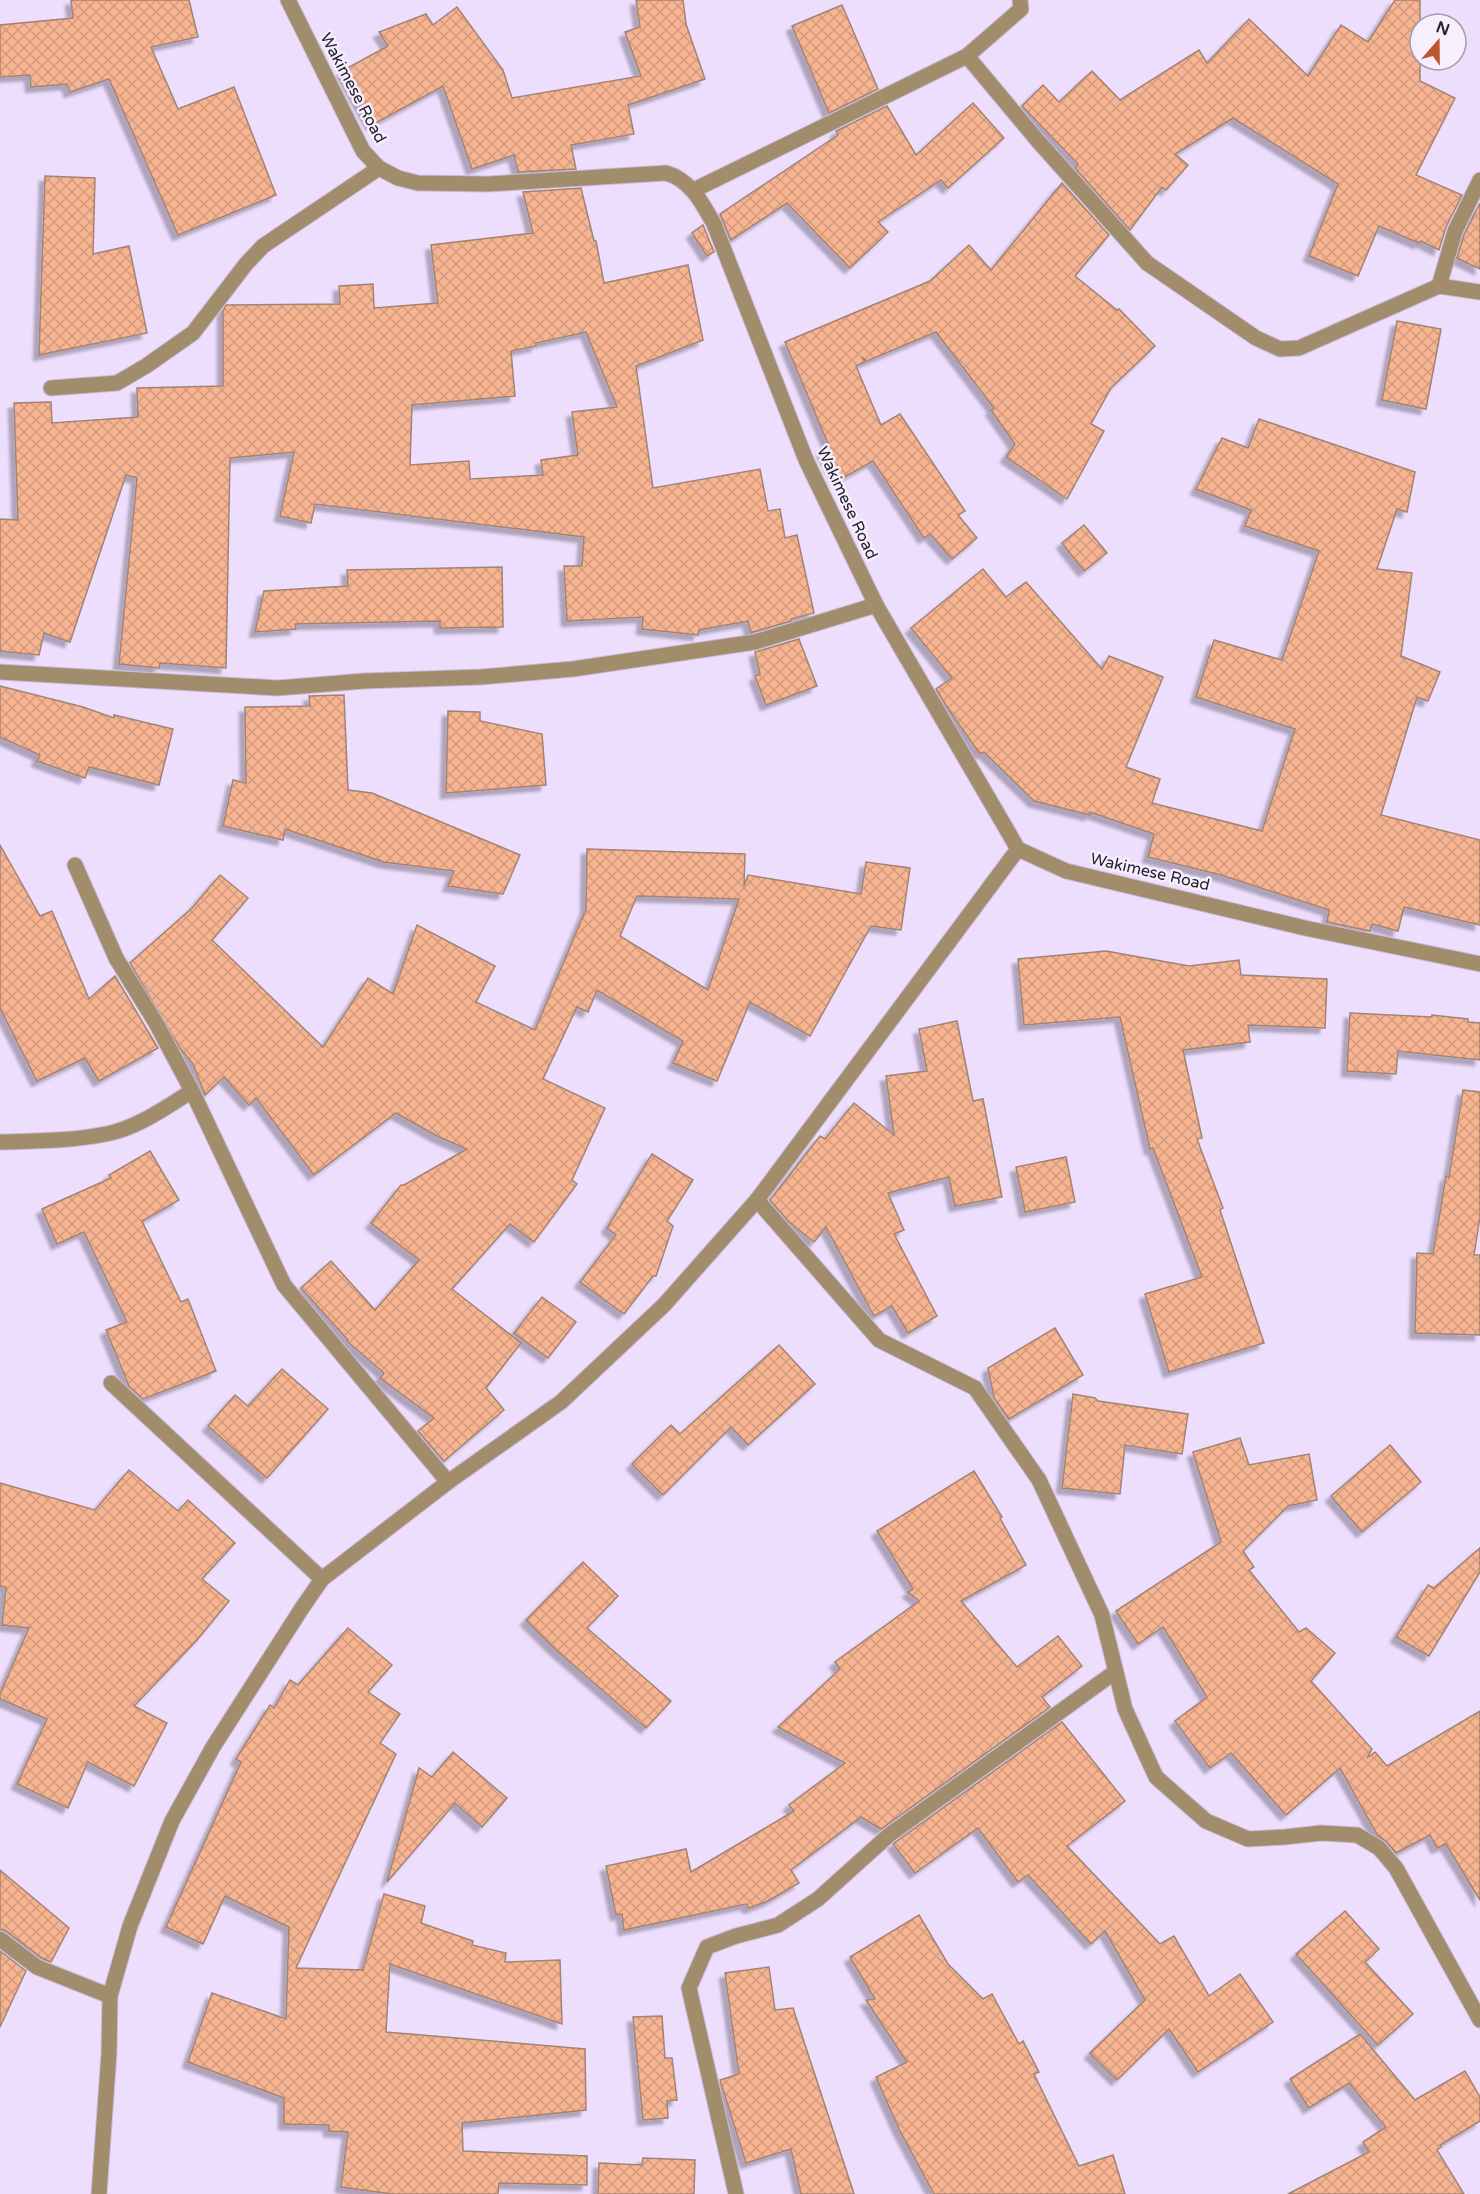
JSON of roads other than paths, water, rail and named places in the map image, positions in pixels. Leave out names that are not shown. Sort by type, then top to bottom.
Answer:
[{"type":"street","name":"Wakimese Road","points":[[288,0],[363,151],[379,168],[398,178],[418,183],[488,184],[666,173],[676,176],[694,190],[714,224],[806,460],[876,605],[1018,849],[1066,871],[1305,928],[1480,964]]},
{"type":"street","points":[[694,190],[967,56],[1022,9],[1020,0]]},
{"type":"street","points":[[967,56],[1038,141],[1147,263],[1256,338],[1280,349],[1299,348],[1439,286],[1480,292]]},
{"type":"street","points":[[51,388],[117,383],[146,366],[193,333],[246,264],[263,246],[379,168]]},
{"type":"street","points":[[1439,286],[1455,231],[1480,180]]},
{"type":"street","points":[[0,672],[278,688],[573,669],[755,642],[876,605]]},
{"type":"street","points":[[99,2194],[109,2054],[110,1996],[130,1926],[172,1821],[226,1726],[322,1579],[448,1482],[569,1394],[664,1305],[757,1200],[1018,849]]},
{"type":"street","points":[[75,865],[116,958],[156,1023],[192,1091],[284,1285],[448,1482]]},
{"type":"street","points":[[0,1142],[45,1141],[107,1134],[151,1117],[192,1091]]},
{"type":"street","points":[[757,1200],[879,1340],[975,1388],[1039,1480],[1102,1615],[1125,1709],[1156,1776],[1206,1821],[1248,1839],[1321,1833],[1358,1835],[1379,1848],[1396,1868],[1480,2020]]},
{"type":"street","points":[[111,1383],[322,1579]]},
{"type":"street","points":[[736,2194],[689,1988],[707,1947],[736,1936],[778,1925],[818,1899],[889,1835],[1115,1672]]},
{"type":"street","points":[[0,1939],[37,1967],[110,1996]]}]
